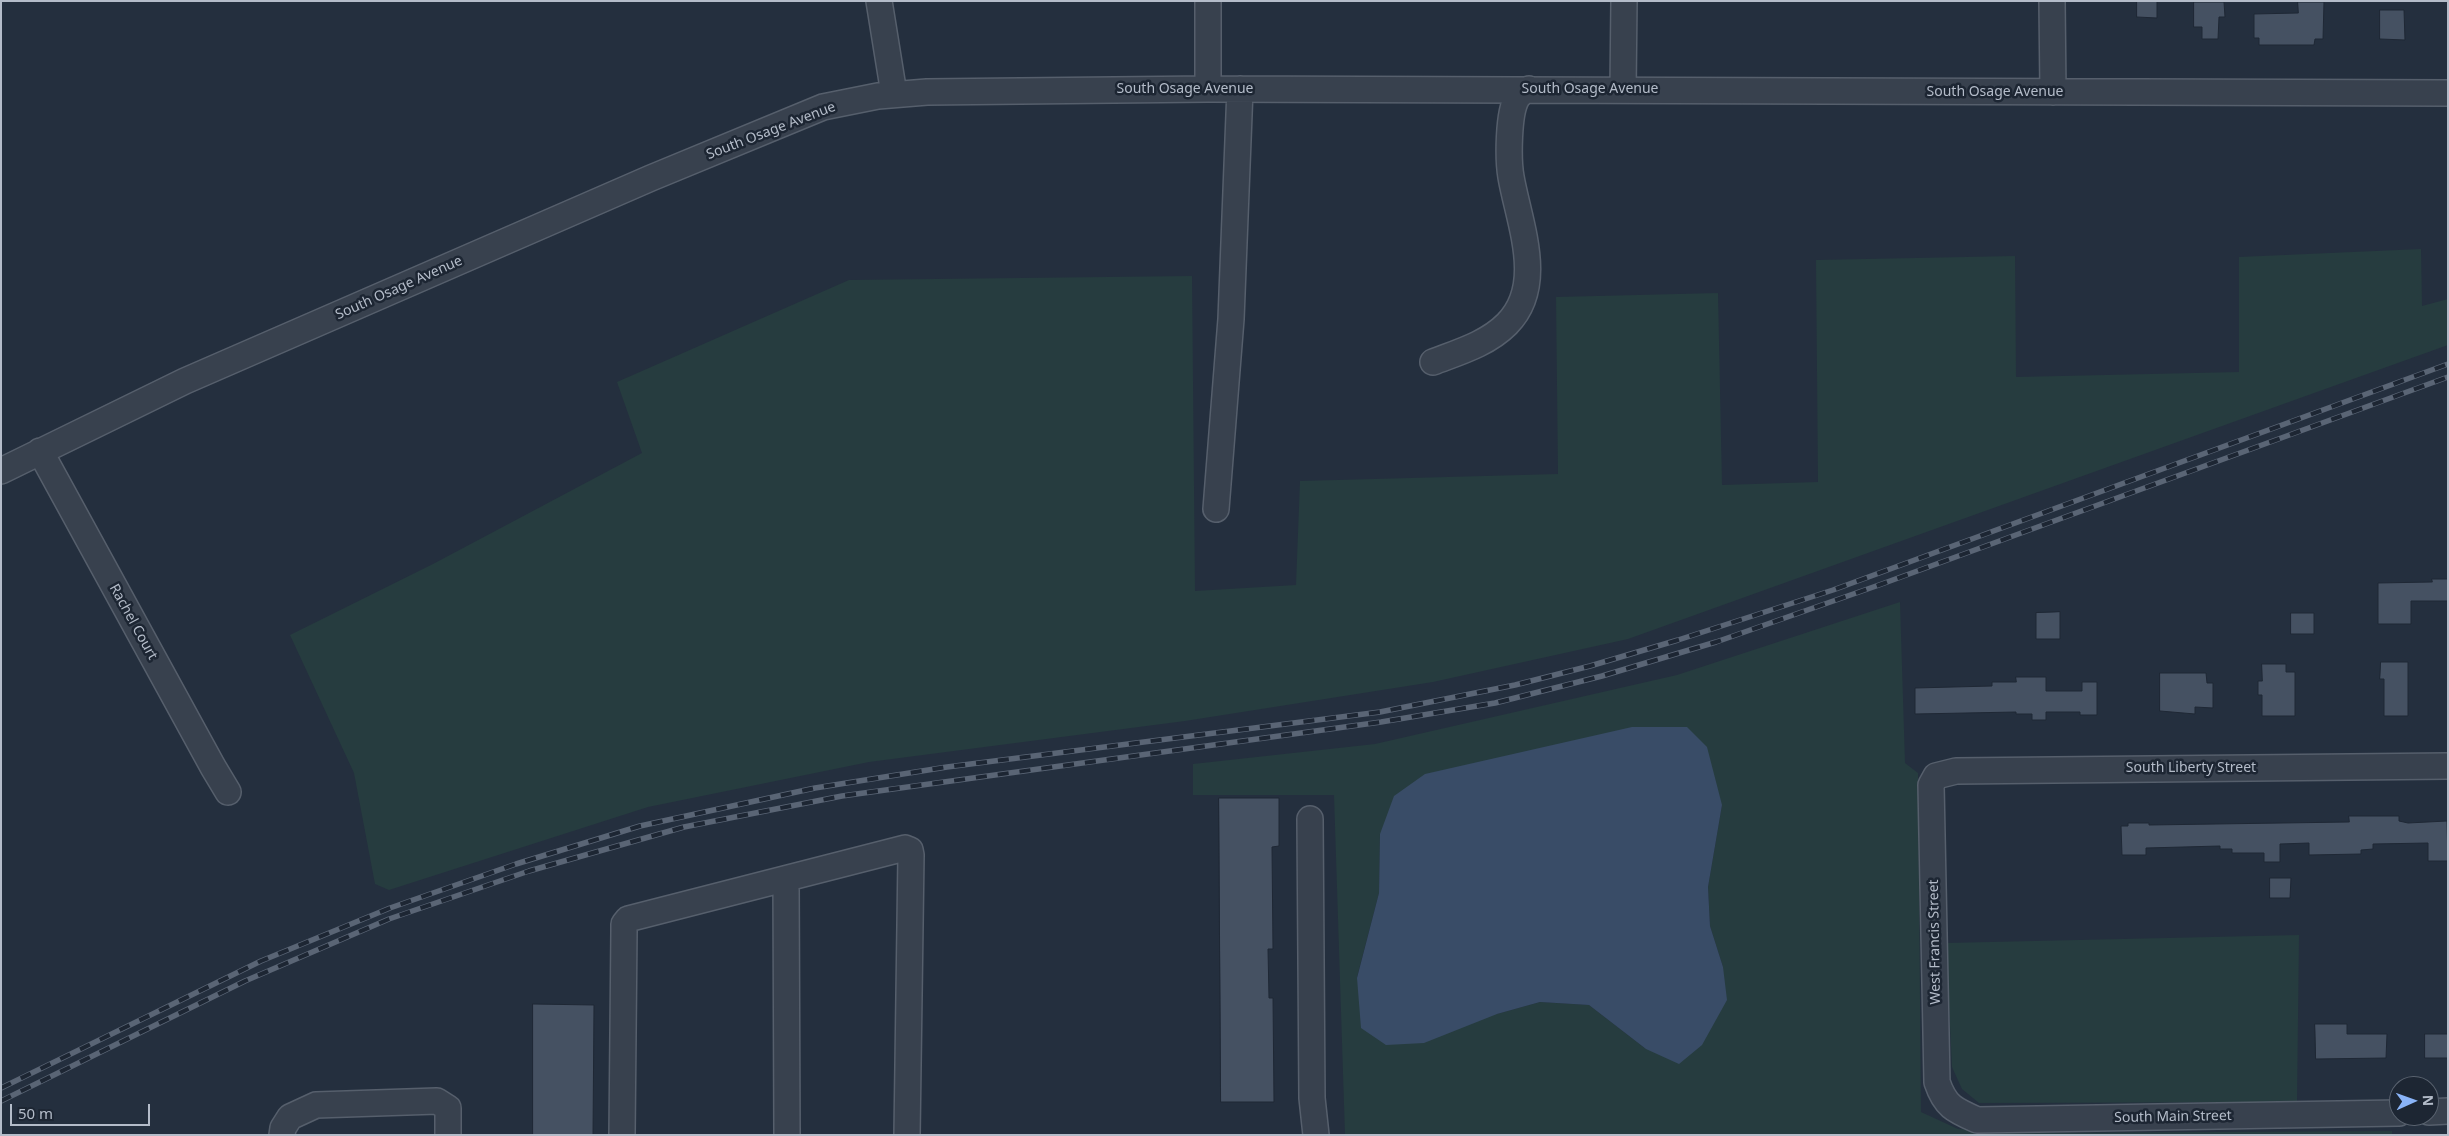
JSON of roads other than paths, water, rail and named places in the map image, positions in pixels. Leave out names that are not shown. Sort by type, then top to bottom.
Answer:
[{"type":"street","points":[[879,1],[894,94]]},
{"type":"street","points":[[1208,1],[1208,89]]},
{"type":"street","points":[[1623,89],[1624,1]]},
{"type":"street","points":[[2052,1],[2053,92]]},
{"type":"street","name":"South Osage Avenue","points":[[1,471],[185,381],[651,178],[823,108],[894,94],[1208,89],[2448,93]]},
{"type":"street","points":[[1216,509],[1230,329],[1240,89]]},
{"type":"street","points":[[1433,362],[1476,346],[1496,332],[1508,323],[1526,294],[1526,239],[1511,176],[1510,157],[1514,106],[1517,97],[1529,89]]},
{"type":"street","name":"Rachel Court","points":[[40,451],[228,792]]},
{"type":"street","name":"South Liberty Street","points":[[1936,776],[1956,771],[2448,766]]},
{"type":"street","name":"West Francis Street","points":[[1936,776],[1931,785],[1937,1082],[1942,1097],[1950,1107]]},
{"type":"street","points":[[1310,819],[1312,1098],[1316,1135]]},
{"type":"street","points":[[622,1135],[624,924],[628,919],[905,848],[910,850],[911,854],[907,1135],[901,1135]]},
{"type":"street","points":[[786,878],[787,1135]]},
{"type":"street","points":[[282,1135],[283,1128],[290,1116],[316,1104],[437,1101],[448,1108],[448,1135]]},
{"type":"street","name":"South Main Street","points":[[1950,1107],[1977,1120],[2389,1113]]},
{"type":"water","points":[[1632,727],[1687,727],[1707,747],[1722,805],[1708,887],[1710,926],[1723,967],[1727,1000],[1702,1045],[1679,1064],[1646,1049],[1589,1005],[1540,1002],[1497,1014],[1424,1043],[1386,1045],[1361,1028],[1357,978],[1379,893],[1380,834],[1394,796],[1425,774]]},
{"type":"railway","points":[[1,1088],[261,961],[390,908],[516,864],[640,826],[815,788],[947,767],[1380,712],[1515,685],[1590,666],[1833,590],[2448,364]]},
{"type":"railway","points":[[1,1101],[245,981],[389,919],[529,871],[684,827],[842,796],[1381,722],[1495,703],[1602,676],[1716,642],[1879,585],[2448,377]]}]
